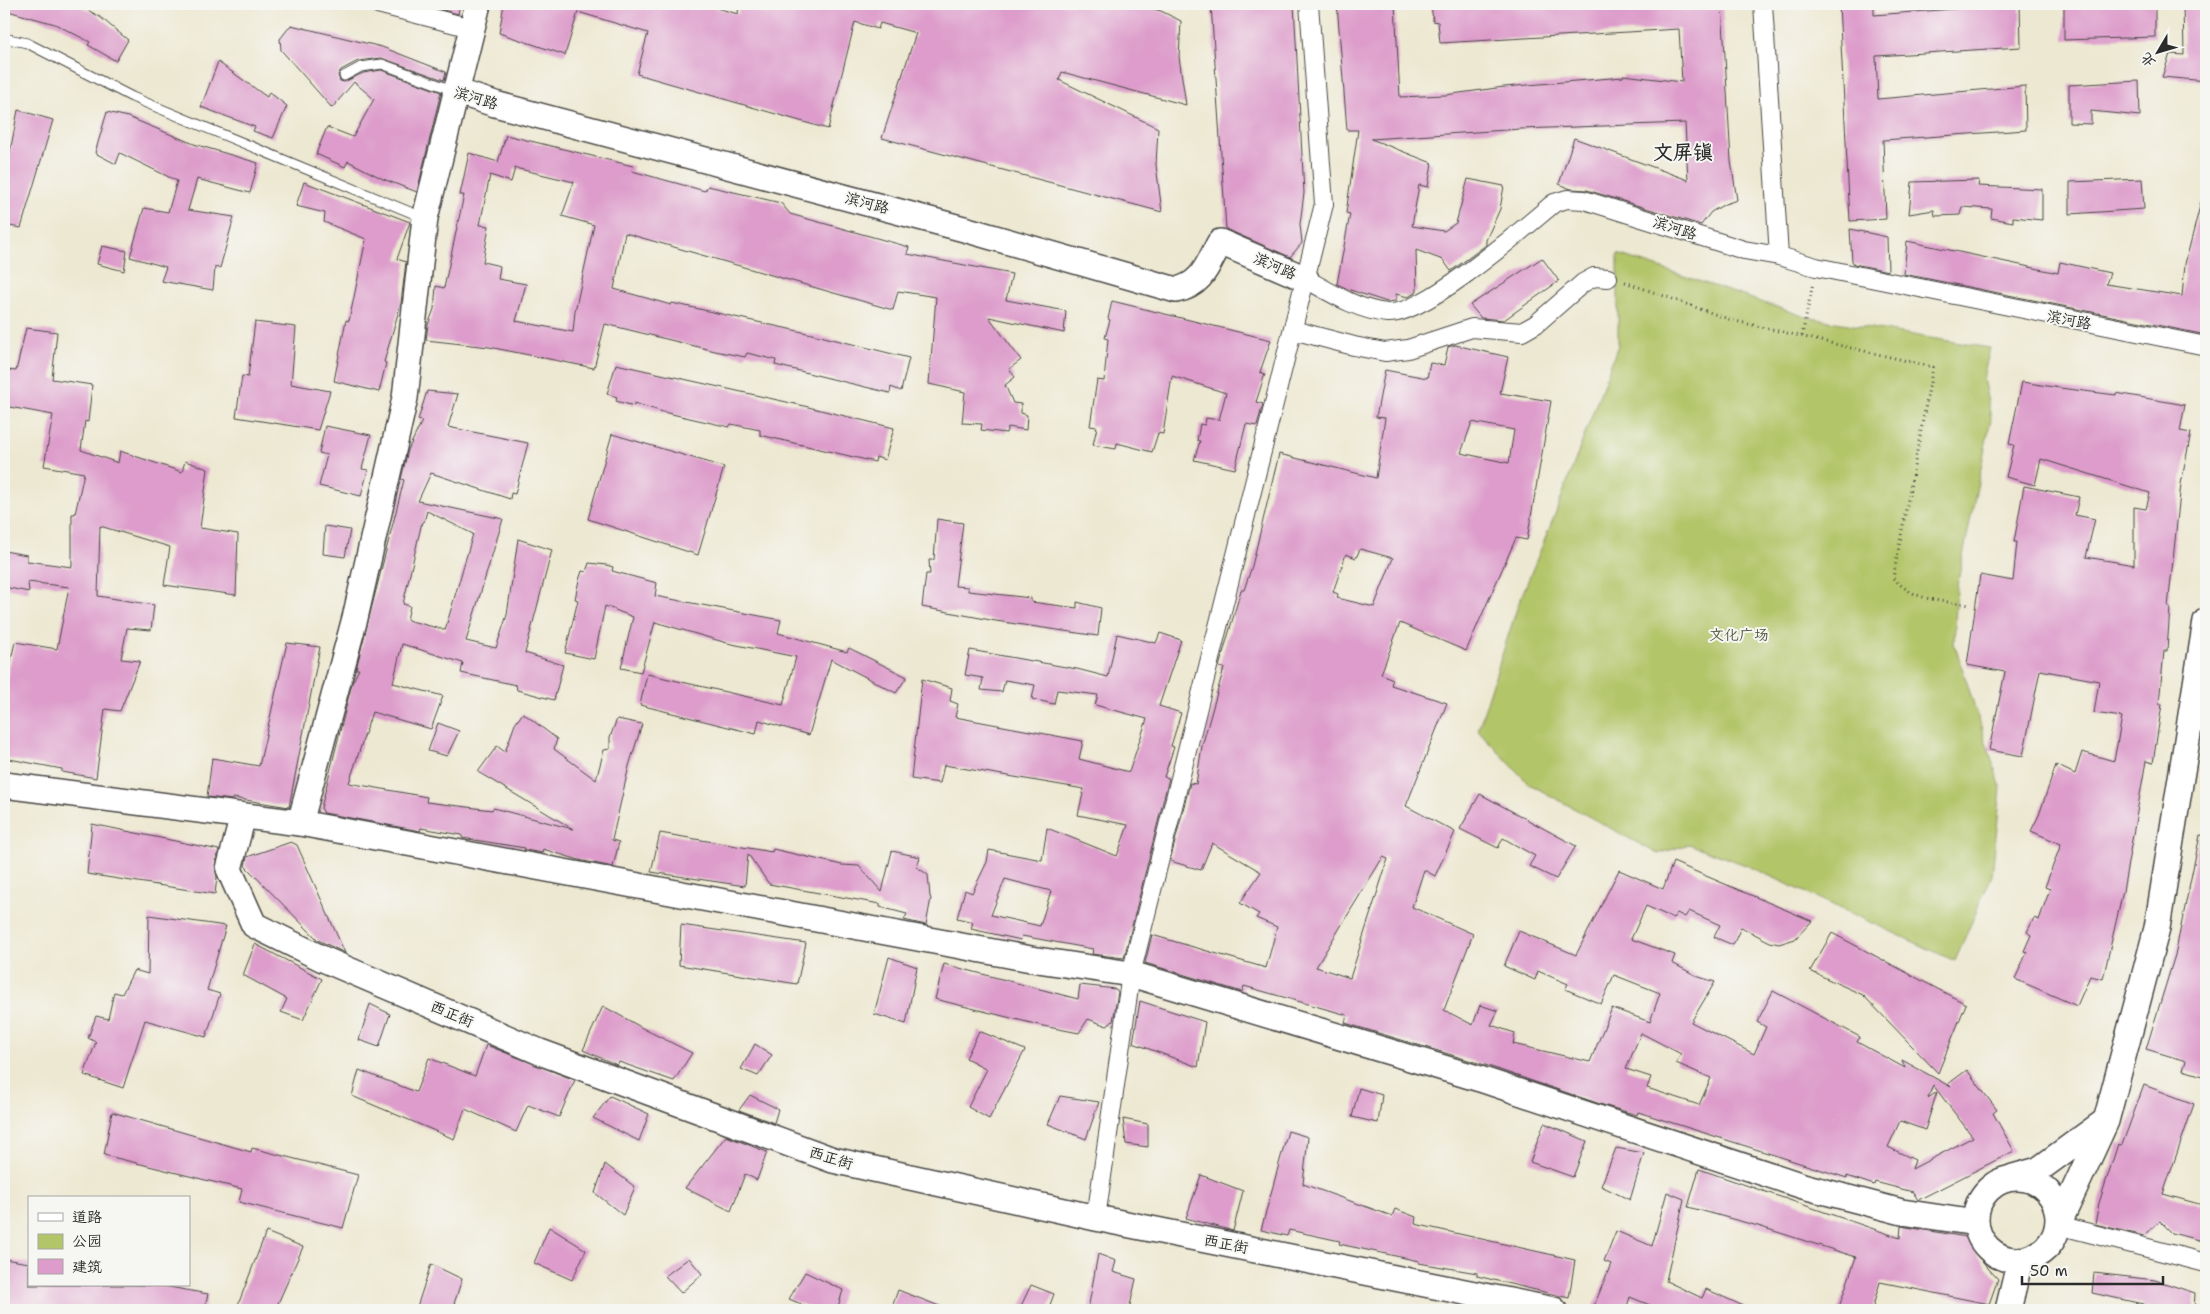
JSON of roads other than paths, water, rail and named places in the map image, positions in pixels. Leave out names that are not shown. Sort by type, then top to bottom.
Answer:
[{"type":"street","points":[[378,4],[471,28]]},
{"type":"street","points":[[300,823],[354,618],[405,398],[425,218],[478,4]]},
{"type":"street","points":[[1096,1218],[1131,974],[1294,330],[1324,204],[1309,4]]},
{"type":"street","points":[[1763,4],[1779,256]]},
{"type":"street","name":"滨河路","points":[[455,91],[495,104],[964,229],[1176,290],[1189,287],[1200,278],[1220,242],[1306,279],[1349,302],[1387,313],[1400,312],[1416,306],[1437,292],[1484,259],[1554,204],[1567,199],[1598,204],[1744,250],[1779,256],[1845,274],[2206,346]]},
{"type":"street","points":[[1294,330],[1385,352],[1408,349],[1472,328],[1522,332],[1536,324],[1583,283],[1594,277],[1608,278]]},
{"type":"street","points":[[2106,1121],[2038,1170],[1999,1181],[1989,1188],[1981,1198],[1976,1222],[1979,1235],[1986,1246],[1995,1254],[2007,1259],[2020,1260],[2034,1257],[2046,1250],[2054,1238],[2058,1225],[2106,1121],[2157,928],[2206,621]]},
{"type":"street","points":[[4,785],[300,823],[1021,958],[1131,974],[1480,1079],[1803,1186],[1902,1212],[1976,1222]]},
{"type":"street","name":"西正街","points":[[244,816],[229,869],[254,925],[323,959],[540,1052],[833,1160],[1096,1218],[1554,1310]]},
{"type":"street","points":[[2011,1177],[2024,1178],[2047,1189],[2054,1200],[2058,1212],[2058,1225]]},
{"type":"street","points":[[2058,1225],[2206,1263]]},
{"type":"street","points":[[2008,1310],[2020,1260]]},
{"type":"lane","points":[[4,38],[27,43],[132,97],[425,218]]},
{"type":"lane","name":"滨河路","points":[[344,76],[361,67],[382,64],[455,91]]},
{"type":"district","name":"文屏镇","points":[[1683,152]]},
{"type":"park label","name":"文化广场","points":[[1739,635]]}]
